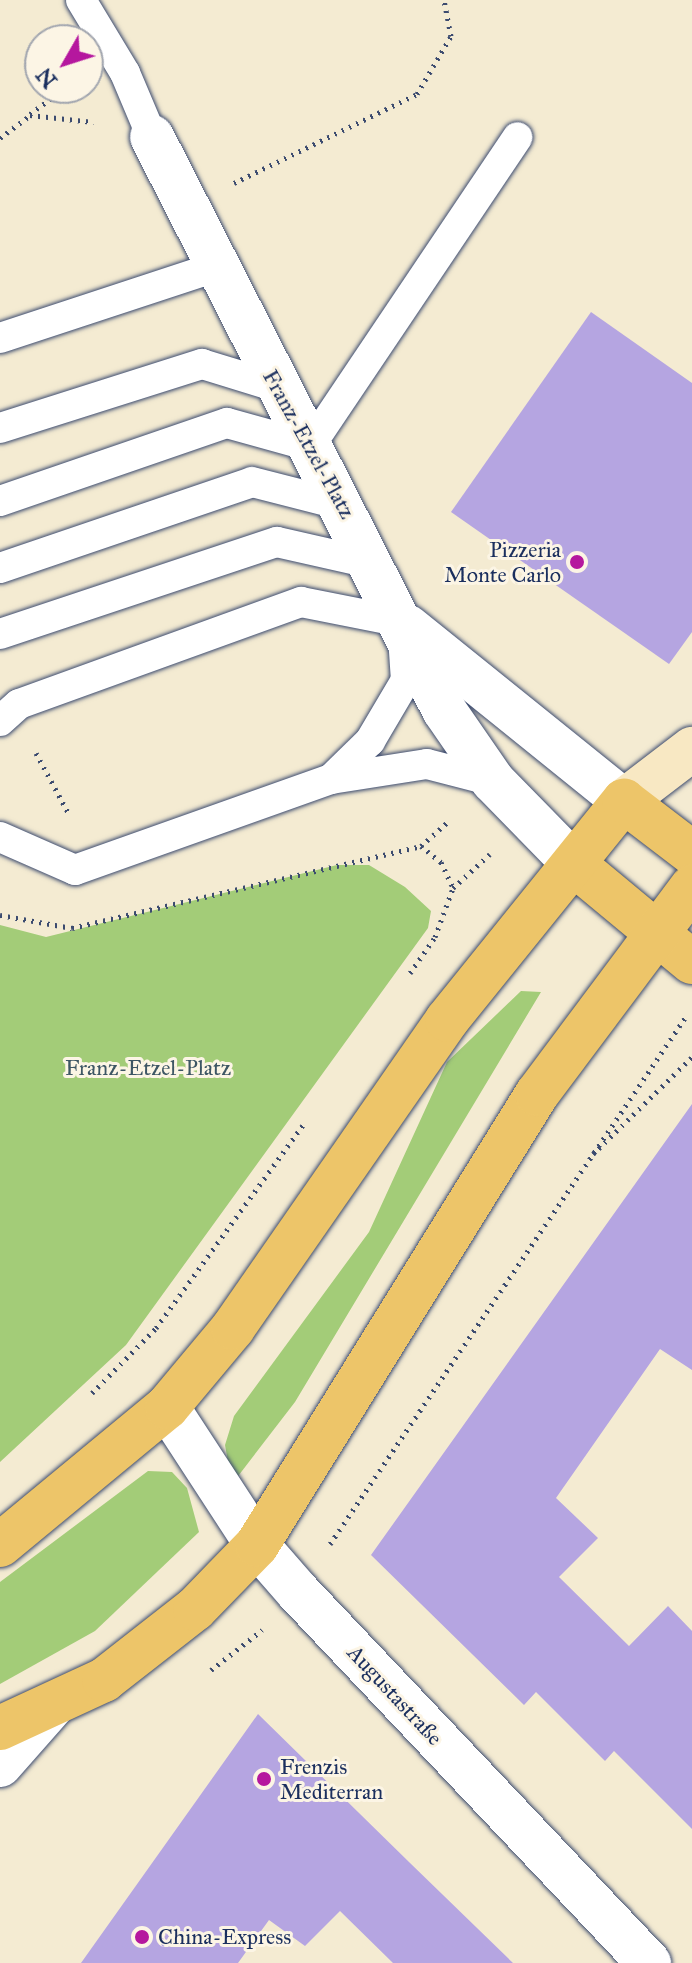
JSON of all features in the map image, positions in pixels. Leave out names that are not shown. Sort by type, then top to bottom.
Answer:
[{"type":"main road","points":[[0,1545],[167,1407],[233,1328],[447,1020],[624,801],[692,749]]},
{"type":"main road","points":[[624,801],[692,853]]},
{"type":"main road","points":[[575,865],[692,962]]},
{"type":"main road","points":[[0,1728],[104,1680],[161,1636],[257,1545],[537,1094],[654,930],[692,887]]},
{"type":"street","name":"Franz-Etzel-Platz","points":[[152,137],[213,268],[374,564],[444,710],[493,781],[575,865]]},
{"type":"street","name":"Franz-Etzel-Platz","points":[[402,622],[624,801]]},
{"type":"street","name":"Augustastraße","points":[[167,1407],[257,1545],[649,1963]]},
{"type":"street","points":[[0,1765],[52,1706]]},
{"type":"lane","points":[[81,0],[125,73],[152,137]]},
{"type":"lane","points":[[0,501],[227,423],[310,446],[518,137]]},
{"type":"lane","points":[[0,338],[213,268]]},
{"type":"lane","points":[[0,428],[202,364],[277,387]]},
{"type":"lane","points":[[0,568],[252,482],[342,505]]},
{"type":"lane","points":[[0,634],[277,542],[374,564]]},
{"type":"lane","points":[[9,712],[301,602],[402,622]]},
{"type":"lane","name":"Franz-Etzel-Platz","points":[[331,779],[370,741],[406,680],[402,622]]},
{"type":"lane","name":"Franz-Etzel-Platz","points":[[0,837],[75,870],[331,779],[427,764],[493,781]]},
{"type":"path","points":[[226,187],[417,94],[451,36],[444,0]]},
{"type":"path","points":[[0,138],[44,104]]},
{"type":"path","points":[[30,115],[152,137]]},
{"type":"path","points":[[9,712],[98,862],[124,915]]},
{"type":"path","points":[[0,915],[72,928],[421,846],[493,781]]},
{"type":"path","points":[[408,976],[435,937],[453,888],[441,862],[421,846]]},
{"type":"path","points":[[583,1164],[692,1057]]},
{"type":"path","points":[[83,1402],[156,1328],[306,1119]]},
{"type":"green space","name":"Franz-Etzel-Platz","points":[[337,865],[369,865],[405,887],[431,911],[428,928],[126,1345],[0,1462],[0,925],[46,937]]},
{"type":"green space","points":[[521,991],[541,992],[295,1402],[232,1484],[225,1445],[234,1416],[369,1232],[447,1062]]},
{"type":"green space","points":[[148,1471],[172,1472],[187,1488],[199,1532],[95,1631],[0,1684],[0,1582]]},
{"type":"building","points":[[591,312],[692,383],[692,632],[669,664],[451,512]]},
{"type":"building","points":[[692,1104],[692,1370],[660,1349],[556,1498],[598,1538],[559,1577],[629,1646],[668,1606],[692,1631],[692,1829],[614,1751],[605,1761],[536,1692],[524,1705],[371,1555]]},
{"type":"building","points":[[258,1714],[513,1963],[393,1963],[340,1911],[305,1946],[269,1920],[238,1963],[81,1963]]},
{"type":"place","name":"Pizzeria Monte Carlo","points":[[577,562]]},
{"type":"place","name":"Frenzis Mediterran","points":[[264,1779]]},
{"type":"place","name":"China-Express","points":[[142,1937]]}]
